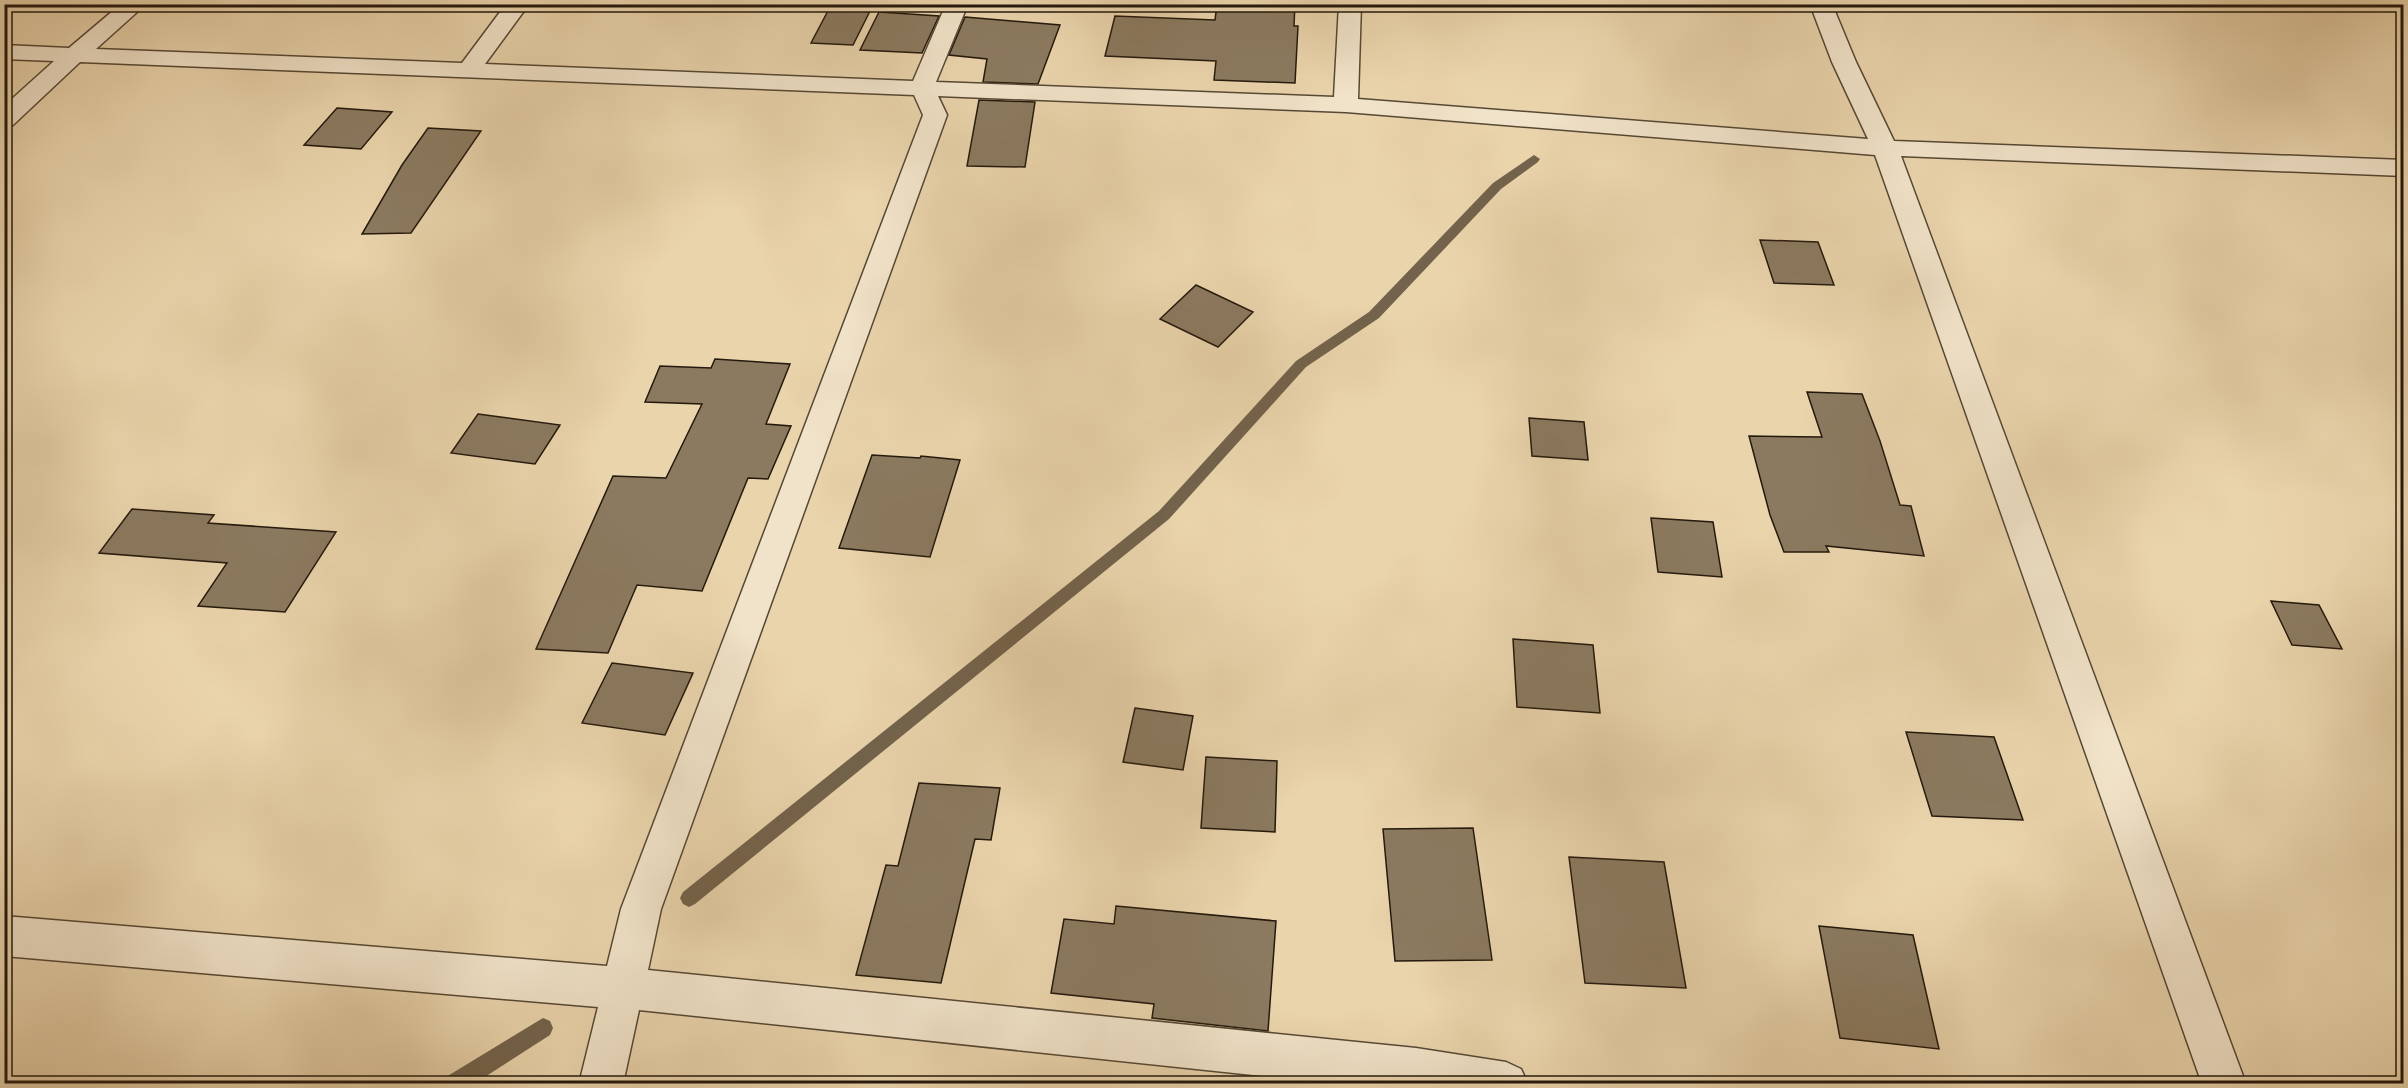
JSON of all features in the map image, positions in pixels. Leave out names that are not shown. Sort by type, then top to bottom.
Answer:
[{"type":"street","points":[[4,120],[72,57],[135,4]]},
{"type":"street","points":[[468,70],[518,4]]},
{"type":"street","points":[[601,1083],[641,909],[935,115],[922,87],[957,4]]},
{"type":"street","points":[[1346,105],[1350,4]]},
{"type":"street","points":[[1821,4],[1844,62],[1885,148],[2224,1083]]},
{"type":"street","points":[[4,52],[72,57],[922,87],[1346,105],[1885,148],[2403,168]]},
{"type":"street","points":[[4,936],[622,988],[1416,1070],[1506,1083]]},
{"type":"building","points":[[1217,4],[1295,4],[1294,26],[1298,26],[1295,83],[1214,80],[1216,61],[1105,56],[1115,16],[1215,20]]},
{"type":"building","points":[[830,7],[871,9],[853,45],[811,43]]},
{"type":"building","points":[[879,12],[939,16],[922,53],[860,50]]},
{"type":"building","points":[[965,17],[1060,25],[1038,84],[983,82],[987,59],[949,55]]},
{"type":"building","points":[[979,100],[1035,102],[1025,167],[967,166]]},
{"type":"building","points":[[337,108],[392,112],[361,149],[304,145]]},
{"type":"building","points":[[428,128],[481,131],[411,233],[362,234],[402,165]]},
{"type":"building","points":[[1760,240],[1818,242],[1834,285],[1774,283]]},
{"type":"building","points":[[1196,285],[1253,312],[1218,347],[1160,319]]},
{"type":"building","points":[[715,359],[790,364],[766,424],[791,426],[768,479],[748,478],[702,591],[637,585],[608,653],[536,649],[613,476],[666,478],[702,404],[645,402],[660,366],[711,368]]},
{"type":"building","points":[[1807,392],[1862,394],[1880,441],[1900,505],[1911,506],[1924,556],[1826,546],[1829,552],[1784,552],[1770,515],[1749,436],[1822,437]]},
{"type":"building","points":[[478,414],[560,425],[535,464],[451,453]]},
{"type":"building","points":[[1529,418],[1584,422],[1588,460],[1532,456]]},
{"type":"building","points":[[872,455],[960,460],[930,557],[839,548]]},
{"type":"building","points":[[132,509],[214,515],[208,523],[336,532],[285,612],[198,606],[227,563],[99,553]]},
{"type":"building","points":[[1651,518],[1713,522],[1722,577],[1658,572]]},
{"type":"building","points":[[2271,601],[2319,605],[2342,649],[2292,645]]},
{"type":"building","points":[[1513,639],[1593,645],[1600,713],[1517,707]]},
{"type":"building","points":[[612,663],[693,673],[665,735],[582,723]]},
{"type":"building","points":[[1135,708],[1193,716],[1183,770],[1123,762]]},
{"type":"building","points":[[1906,732],[1994,737],[2023,820],[1932,816]]},
{"type":"building","points":[[1206,757],[1277,761],[1275,832],[1201,828]]},
{"type":"building","points":[[919,783],[1000,788],[991,840],[975,839],[941,983],[856,975],[886,865],[898,866]]},
{"type":"building","points":[[1473,828],[1492,960],[1395,961],[1383,829]]},
{"type":"building","points":[[1569,857],[1664,862],[1686,988],[1585,983]]},
{"type":"building","points":[[1116,906],[1276,921],[1268,1031],[1152,1018],[1154,1004],[1051,993],[1064,919],[1114,924]]},
{"type":"building","points":[[1819,926],[1913,935],[1939,1049],[1840,1038]]},
{"type":"waterway","points":[[689,898],[1164,515],[1301,364],[1374,315],[1497,186],[1534,159]]},
{"type":"waterway","points":[[453,1084],[481,1069],[543,1028]]}]
